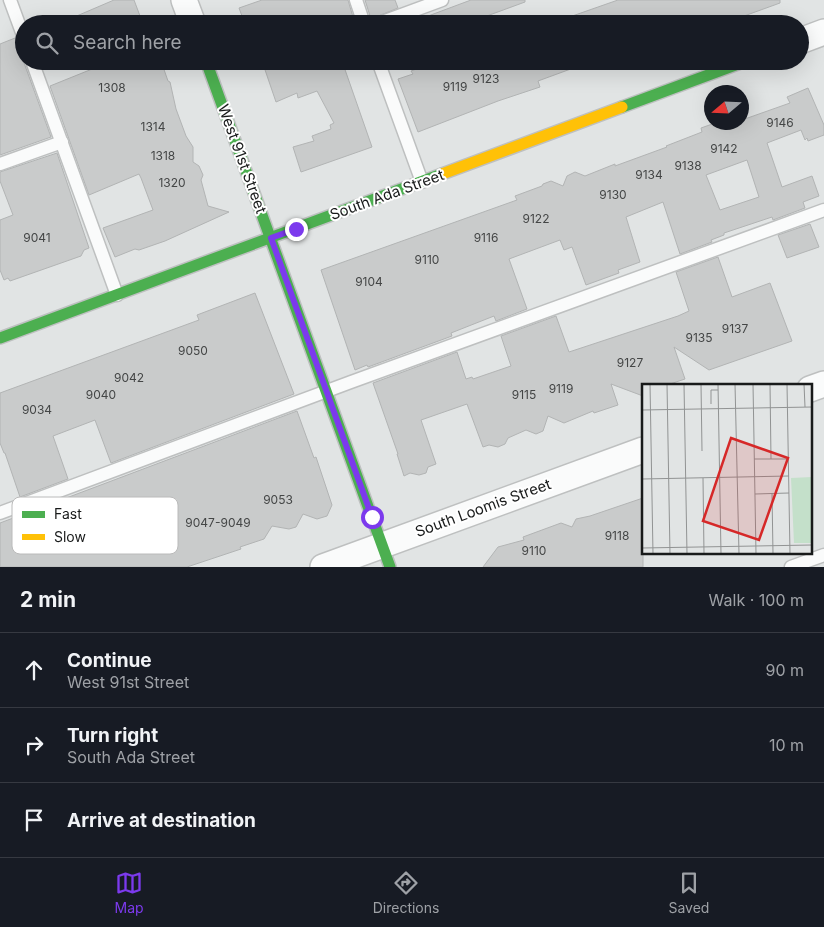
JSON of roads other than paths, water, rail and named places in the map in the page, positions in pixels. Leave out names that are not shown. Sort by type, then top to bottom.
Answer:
[{"type":"street","points":[[184,0],[190,15]]},
{"type":"street","points":[[809,38],[824,32]]},
{"type":"street","name":"West 91st Street","points":[[209,70],[386,556]]},
{"type":"street","name":"South Ada Street","points":[[0,338],[722,70]]},
{"type":"street","points":[[812,388],[824,384]]},
{"type":"street","name":"South Loomis Street","points":[[323,567],[386,556],[642,450]]},
{"type":"lane","points":[[10,0],[16,15]]},
{"type":"lane","points":[[356,0],[361,15]]},
{"type":"lane","points":[[401,15],[442,0]]},
{"type":"lane","points":[[35,70],[117,295]]},
{"type":"lane","points":[[381,70],[422,182]]},
{"type":"lane","points":[[0,164],[62,142]]},
{"type":"lane","points":[[43,497],[327,391],[824,210]]},
{"type":"lane","points":[[0,513],[12,509]]},
{"type":"lane","points":[[791,567],[824,555]]}]
